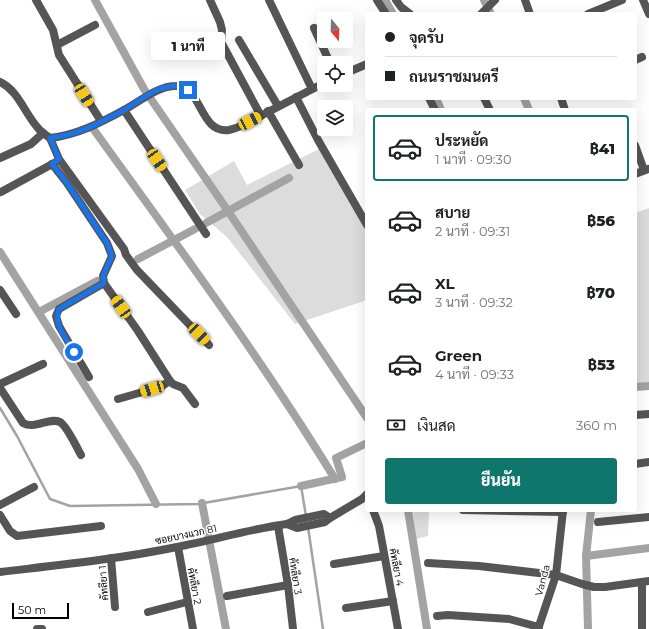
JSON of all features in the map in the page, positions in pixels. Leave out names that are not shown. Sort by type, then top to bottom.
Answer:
[{"type":"street","points":[[36,0],[53,30],[59,55],[101,121]]},
{"type":"street","points":[[210,0],[220,22],[222,30],[221,42],[299,165]]},
{"type":"street","points":[[269,0],[312,88]]},
{"type":"street","points":[[377,0],[385,12]]},
{"type":"street","points":[[396,0],[401,7],[407,12]]},
{"type":"street","points":[[525,0],[529,12]]},
{"type":"street","points":[[593,12],[622,0]]},
{"type":"street","points":[[643,0],[649,14]]},
{"type":"street","points":[[483,12],[494,1]]},
{"type":"street","points":[[57,45],[95,25]]},
{"type":"street","points":[[314,28],[327,56]]},
{"type":"street","points":[[239,40],[278,106]]},
{"type":"street","points":[[353,70],[365,65]]},
{"type":"street","points":[[0,82],[5,84],[13,92],[37,127],[50,138],[59,159],[116,238],[136,270],[209,345]]},
{"type":"street","points":[[50,138],[67,136],[82,131],[161,89],[178,86],[188,90],[213,126],[222,130],[229,130],[236,128],[317,86]]},
{"type":"street","points":[[296,97],[318,140],[365,222]]},
{"type":"street","points":[[124,110],[206,234]]},
{"type":"street","points":[[0,158],[31,144],[43,133]]},
{"type":"street","points":[[637,149],[647,169],[637,173]]},
{"type":"street","points":[[1,192],[59,159]]},
{"type":"street","points":[[52,164],[67,183],[107,243],[112,256],[103,276],[104,283],[138,331],[170,381],[173,384],[183,388],[195,404]]},
{"type":"street","points":[[107,243],[116,238]]},
{"type":"street","points":[[89,377],[58,326],[56,316],[59,309],[104,283]]},
{"type":"street","points":[[0,290],[16,314]]},
{"type":"street","points":[[0,384],[43,364]]},
{"type":"street","points":[[118,399],[160,387],[170,381]]},
{"type":"street","points":[[0,388],[22,423],[27,426],[52,421],[60,422],[65,427],[81,455]]},
{"type":"street","points":[[637,415],[649,414]]},
{"type":"street","points":[[637,464],[649,462]]},
{"type":"street","points":[[0,505],[34,487]]},
{"type":"street","name":"ซอยบางแวก 81","points":[[0,572],[111,558],[178,547],[200,541],[326,518],[365,499]]},
{"type":"street","name":"คัทลียา 4","points":[[374,512],[379,526],[398,629]]},
{"type":"street","name":"Vanda","points":[[538,628],[556,575],[563,512]]},
{"type":"street","points":[[0,515],[10,531],[17,536],[101,526]]},
{"type":"street","points":[[598,522],[649,517]]},
{"type":"street","name":"คัทลียา 3","points":[[278,526],[288,586],[293,629]]},
{"type":"street","name":"คัทลียา 2","points":[[178,547],[193,629]]},
{"type":"street","points":[[334,564],[384,556]]},
{"type":"street","name":"คัทลียา 1","points":[[111,558],[115,607]]},
{"type":"street","points":[[428,563],[479,566],[556,575],[594,587],[605,587],[645,581],[642,629]]},
{"type":"street","points":[[227,596],[288,586]]},
{"type":"street","points":[[346,608],[393,601]]},
{"type":"street","points":[[148,612],[188,602]]},
{"type":"street","points":[[437,616],[448,615],[509,620],[538,628]]},
{"type":"street","points":[[37,629],[42,629]]},
{"type":"shaded area","points":[[319,149],[365,229],[365,301],[295,324],[227,237],[200,214],[185,190],[234,161],[247,185]]},
{"type":"shaded area","points":[[649,208],[649,383],[637,383],[637,212]]},
{"type":"shaded area","points":[[413,512],[429,512],[428,536],[416,539]]},
{"type":"waterway","points":[[95,0],[144,89],[365,415]]},
{"type":"waterway","points":[[385,0],[392,12]]},
{"type":"waterway","points":[[484,0],[490,12]]},
{"type":"waterway","points":[[437,100],[440,108]]},
{"type":"waterway","points":[[525,100],[528,108]]},
{"type":"waterway","points":[[94,130],[248,346],[307,434],[335,479]]},
{"type":"waterway","points":[[206,223],[289,178]]},
{"type":"waterway","points":[[138,259],[195,229]]},
{"type":"waterway","points":[[0,252],[138,469],[156,504]]},
{"type":"waterway","points":[[39,312],[97,281]]},
{"type":"waterway","points":[[637,387],[649,386]]},
{"type":"waterway","points":[[0,408],[17,436],[50,499],[70,506],[198,504],[301,486],[306,516]]},
{"type":"waterway","points":[[301,486],[342,477],[336,458],[365,444]]},
{"type":"waterway","points":[[202,503],[226,629]]},
{"type":"waterway","points":[[408,512],[427,629]]},
{"type":"waterway","points":[[588,629],[586,556],[591,512]]},
{"type":"waterway","points":[[308,527],[323,629]]},
{"type":"waterway","points":[[586,556],[649,548]]},
{"type":"route","points":[[74,352],[58,326],[56,316],[59,309],[104,283],[102,279],[112,256],[112,252],[67,183],[52,164],[59,159],[50,138],[67,136],[82,131],[161,89],[178,86],[188,90]]}]
